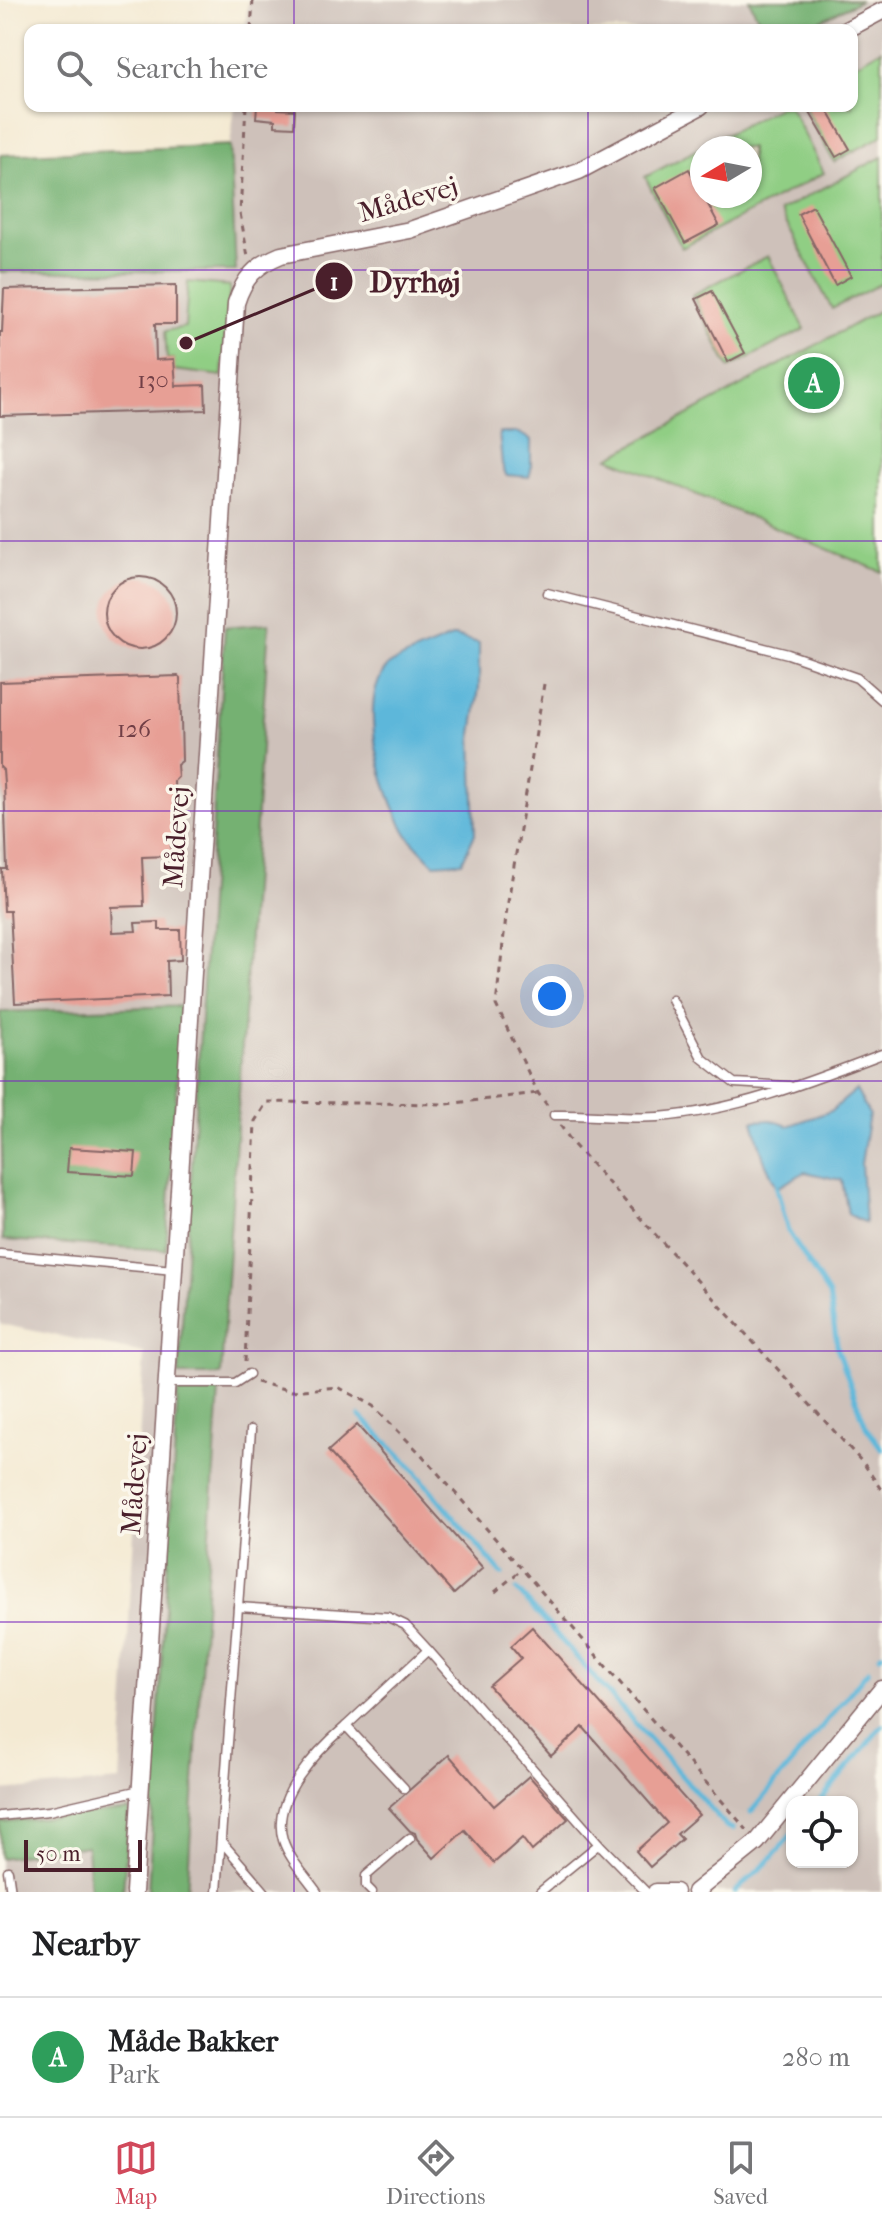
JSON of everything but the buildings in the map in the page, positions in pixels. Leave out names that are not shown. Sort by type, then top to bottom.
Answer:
[{"type":"street","points":[[857,24],[882,11]]},
{"type":"street","name":"Mådevej","points":[[134,1892],[236,303],[251,272],[265,261],[281,255],[410,230],[579,171],[690,112]]},
{"type":"street","points":[[695,1892],[757,1842],[882,1689]]},
{"type":"street","points":[[656,1892],[675,1892]]},
{"type":"lane","points":[[547,593],[788,654],[857,678],[882,700]]},
{"type":"lane","points":[[672,1000],[702,1058],[734,1083],[797,1087]]},
{"type":"lane","points":[[554,1115],[670,1115],[713,1110],[797,1087],[882,1054]]},
{"type":"lane","points":[[0,1254],[174,1270]]},
{"type":"lane","points":[[167,1383],[235,1383],[249,1374]]},
{"type":"lane","points":[[217,1892],[251,1430]]},
{"type":"lane","points":[[238,1607],[388,1617],[405,1625],[599,1844],[646,1892]]},
{"type":"lane","points":[[317,1892],[283,1840],[280,1819],[287,1796],[318,1750],[428,1650]]},
{"type":"lane","points":[[346,1726],[404,1788]]},
{"type":"lane","points":[[0,1816],[49,1811],[140,1790]]},
{"type":"lane","points":[[372,1892],[366,1886],[366,1876],[410,1838]]},
{"type":"lane","points":[[221,1841],[265,1892]]},
{"type":"lane","points":[[540,1892],[599,1844]]},
{"type":"lane","points":[[8,1871],[11,1892]]},
{"type":"path","points":[[251,24],[253,0]]},
{"type":"path","points":[[246,112],[240,213],[251,272]]},
{"type":"path","points":[[538,1093],[447,1104],[267,1102],[255,1121],[245,1363],[258,1384],[292,1391],[338,1387],[373,1406],[421,1454],[757,1842]]},
{"type":"path","points":[[495,1592],[522,1569]]},
{"type":"shaded area","points":[[248,0],[882,0],[882,1892],[0,1892],[0,1791],[120,1781],[144,1353],[0,1324],[0,155],[230,145],[234,112],[858,112],[858,24],[246,24]]},
{"type":"green space","points":[[749,0],[861,0],[814,24],[761,24]]},
{"type":"green space","points":[[882,49],[882,136],[834,162],[807,112],[858,112],[858,63]]},
{"type":"green space","points":[[769,112],[793,112],[824,173],[762,206],[762,136],[723,136]]},
{"type":"green space","points":[[230,145],[236,271],[0,272],[0,155]]},
{"type":"green space","points":[[690,153],[690,208],[758,208],[682,248],[645,177]]},
{"type":"green space","points":[[882,157],[882,283],[832,309],[780,211]]},
{"type":"green space","points":[[768,256],[805,329],[729,368],[692,295]]},
{"type":"green space","points":[[188,282],[230,286],[222,376],[174,370],[174,359],[167,359],[165,331],[185,327]]},
{"type":"green space","points":[[882,309],[882,572],[609,458]]},
{"type":"green space","points":[[269,623],[221,1375],[179,1375],[225,627]]},
{"type":"green space","points":[[182,1006],[166,1250],[3,1240],[0,1012]]},
{"type":"green space","points":[[178,1391],[219,1391],[187,1892],[148,1892]]},
{"type":"green space","points":[[129,1810],[123,1892],[90,1892],[87,1846],[0,1858],[0,1822]]},
{"type":"water","points":[[499,433],[519,433],[531,440],[529,477],[506,475]]},
{"type":"water","points":[[454,636],[479,643],[479,688],[472,734],[475,834],[462,862],[434,864],[408,835],[389,795],[376,749],[374,703],[378,683],[387,667]]},
{"type":"water","points":[[856,1090],[869,1114],[861,1164],[865,1223],[848,1214],[842,1180],[805,1172],[777,1188],[764,1160],[753,1121],[772,1120],[788,1126],[831,1111]]},
{"type":"waterway","points":[[777,1188],[788,1231],[829,1295],[838,1350],[866,1427],[882,1449]]},
{"type":"waterway","points":[[360,1416],[408,1463],[502,1574]]},
{"type":"waterway","points":[[517,1590],[727,1827],[733,1829]]},
{"type":"waterway","points":[[751,1812],[868,1671]]},
{"type":"waterway","points":[[824,1796],[882,1726]]},
{"type":"waterway","points":[[735,1892],[786,1841]]},
{"type":"place","name":"Dyrhøj","points":[[186,343]]},
{"type":"place","name":"Måde Bakker","points":[[814,383]]}]
